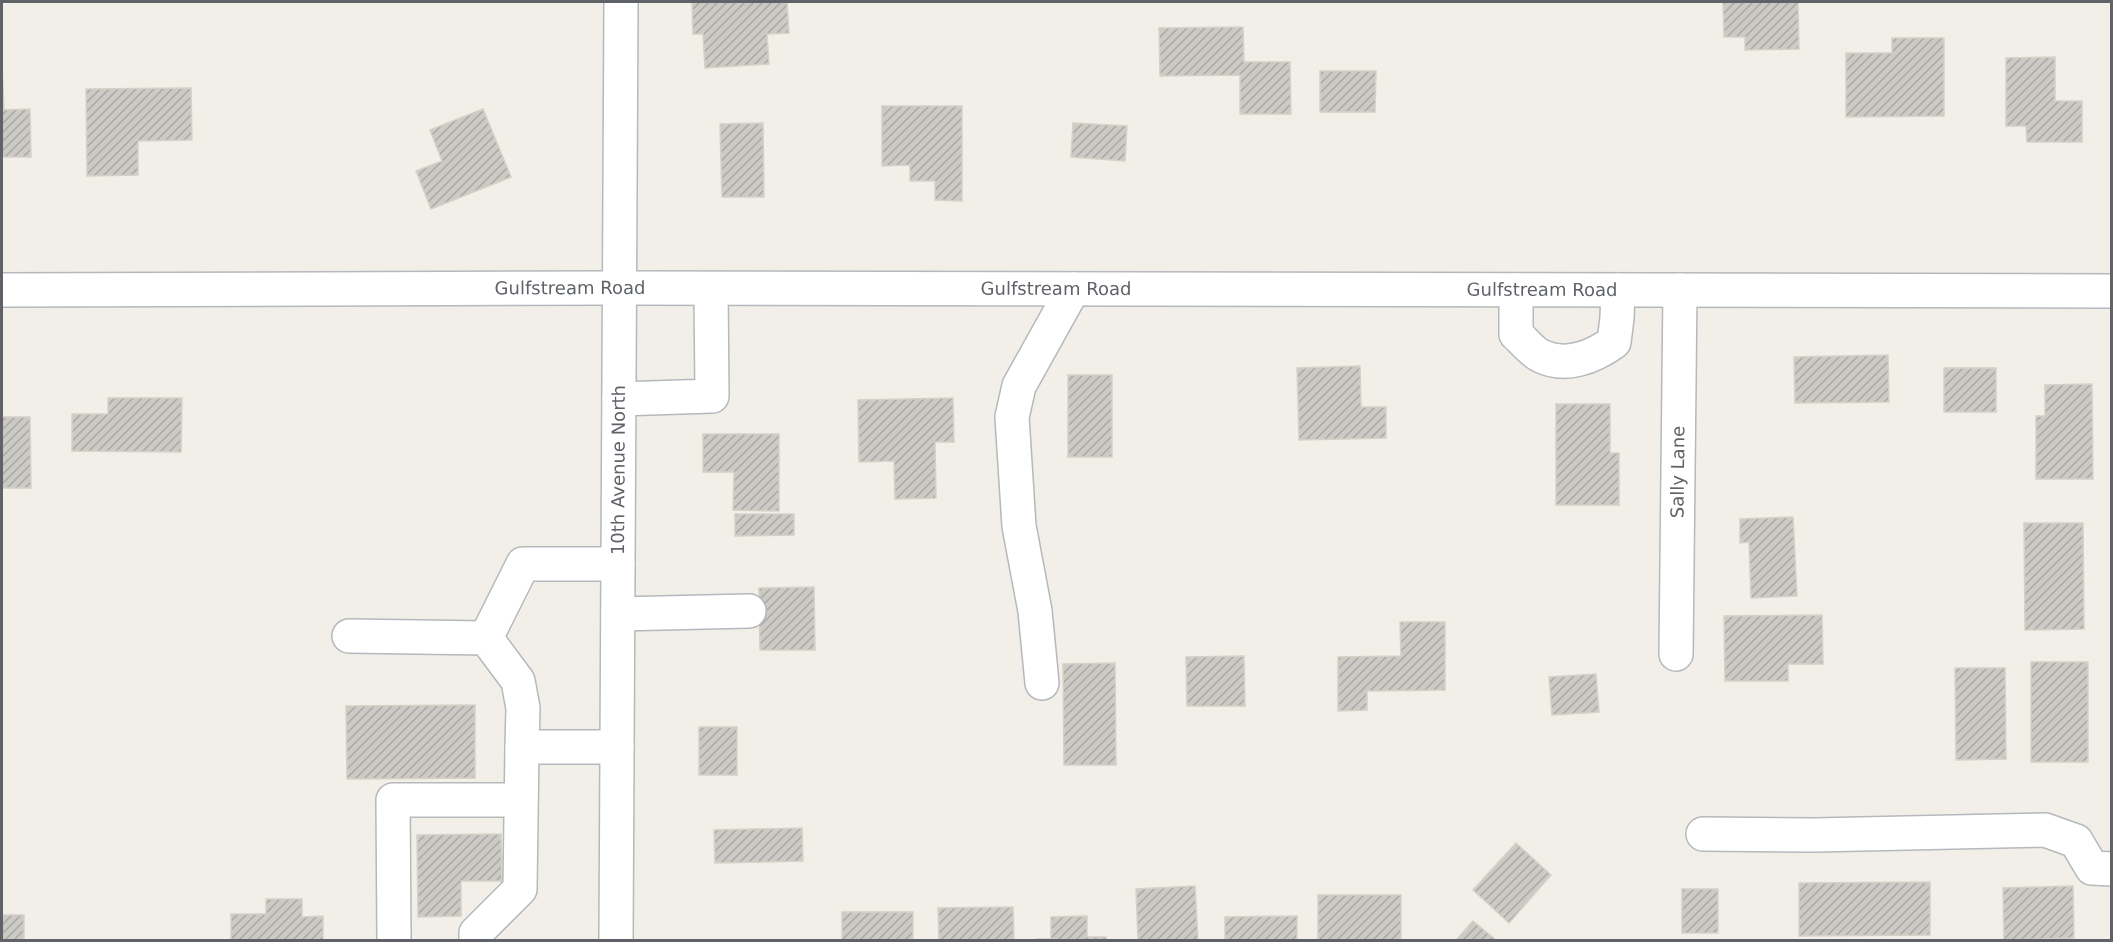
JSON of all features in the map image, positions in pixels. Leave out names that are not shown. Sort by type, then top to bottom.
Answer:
[{"type":"street","name":"10th Avenue North","points":[[616,940],[621,2]]},
{"type":"street","name":"Gulfstream Road","points":[[2,290],[620,288],[2112,291]]},
{"type":"street","points":[[619,399],[712,396],[711,289]]},
{"type":"street","points":[[1042,683],[1035,611],[1019,526],[1012,417],[1019,386],[1073,289]]},
{"type":"street","points":[[1516,290],[1516,334],[1539,356],[1559,362],[1596,354],[1614,342],[1618,290]]},
{"type":"street","name":"Sally Lane","points":[[1676,654],[1680,290]]},
{"type":"street","points":[[486,638],[523,564],[618,564]]},
{"type":"street","points":[[618,614],[749,611]]},
{"type":"street","points":[[349,636],[486,638]]},
{"type":"street","points":[[476,940],[476,933],[520,889],[523,708],[518,681],[486,638]]},
{"type":"street","points":[[522,747],[617,747]]},
{"type":"street","points":[[394,940],[393,800],[521,800]]},
{"type":"street","points":[[1703,834],[1815,835],[2045,830],[2076,841],[2092,868],[2112,869]]},
{"type":"building","points":[[692,2],[787,2],[789,33],[767,34],[769,64],[705,68],[703,34],[693,34]]},
{"type":"building","points":[[1723,2],[1798,2],[1799,49],[1745,50],[1745,37],[1724,37]]},
{"type":"building","points":[[1243,27],[1244,62],[1290,62],[1291,114],[1240,114],[1240,75],[1160,76],[1159,28]]},
{"type":"building","points":[[1892,38],[1944,38],[1944,116],[1846,117],[1846,53],[1892,53]]},
{"type":"building","points":[[2055,57],[2055,101],[2082,101],[2082,142],[2027,142],[2026,126],[2006,126],[2006,58]]},
{"type":"building","points":[[2,65],[4,110],[30,109],[31,157],[2,157]]},
{"type":"building","points":[[1320,71],[1376,71],[1375,112],[1320,112]]},
{"type":"building","points":[[191,88],[192,140],[138,141],[138,175],[87,176],[86,89]]},
{"type":"building","points":[[882,106],[962,106],[962,201],[935,200],[935,181],[910,181],[910,165],[882,166]]},
{"type":"building","points":[[483,109],[511,177],[431,209],[416,171],[442,161],[430,130]]},
{"type":"building","points":[[763,123],[764,197],[722,197],[720,124]]},
{"type":"building","points":[[1073,123],[1127,126],[1125,161],[1071,157]]},
{"type":"building","points":[[1888,355],[1889,402],[1795,403],[1794,357]]},
{"type":"building","points":[[1360,366],[1361,407],[1386,407],[1386,438],[1299,440],[1297,368]]},
{"type":"building","points":[[1944,368],[1996,368],[1996,412],[1944,412]]},
{"type":"building","points":[[1068,375],[1112,375],[1112,457],[1068,457]]},
{"type":"building","points":[[2092,384],[2093,479],[2036,479],[2036,416],[2045,416],[2045,385]]},
{"type":"building","points":[[108,398],[182,398],[181,452],[72,451],[72,414],[108,414]]},
{"type":"building","points":[[953,398],[954,442],[935,442],[936,498],[895,499],[894,461],[859,462],[858,400]]},
{"type":"building","points":[[1556,404],[1610,404],[1610,453],[1619,453],[1619,505],[1556,505]]},
{"type":"building","points":[[2,417],[30,417],[31,488],[2,488]]},
{"type":"building","points":[[703,434],[779,434],[779,511],[733,510],[734,472],[703,472]]},
{"type":"building","points":[[735,514],[794,514],[794,535],[735,536]]},
{"type":"building","points":[[1793,517],[1797,596],[1751,598],[1749,542],[1740,543],[1740,519]]},
{"type":"building","points":[[2024,523],[2083,523],[2084,629],[2025,630]]},
{"type":"building","points":[[814,587],[815,650],[760,650],[759,588]]},
{"type":"building","points":[[1822,615],[1823,664],[1788,664],[1788,681],[1725,681],[1724,616]]},
{"type":"building","points":[[1400,622],[1445,622],[1445,690],[1367,691],[1367,710],[1338,711],[1338,657],[1401,656]]},
{"type":"building","points":[[1244,656],[1245,706],[1187,706],[1186,657]]},
{"type":"building","points":[[2031,662],[2088,662],[2088,762],[2031,762]]},
{"type":"building","points":[[1115,663],[1116,765],[1064,765],[1063,664]]},
{"type":"building","points":[[1955,668],[2005,668],[2006,759],[1956,760]]},
{"type":"building","points":[[1596,674],[1599,712],[1552,715],[1549,677]]},
{"type":"building","points":[[475,705],[475,778],[347,779],[346,706]]},
{"type":"building","points":[[699,727],[737,727],[737,775],[699,775]]},
{"type":"building","points":[[802,828],[803,861],[715,863],[714,830]]},
{"type":"building","points":[[501,834],[502,881],[461,881],[461,916],[418,917],[417,835]]},
{"type":"building","points":[[1516,843],[1551,875],[1509,923],[1473,890]]},
{"type":"building","points":[[1930,882],[1930,935],[1799,936],[1799,883]]},
{"type":"building","points":[[1195,886],[1198,940],[1138,940],[1136,889]]},
{"type":"building","points":[[2073,886],[2074,938],[2004,940],[2003,888]]},
{"type":"building","points":[[1682,889],[1718,889],[1718,933],[1682,933]]},
{"type":"building","points":[[1318,895],[1401,895],[1401,940],[1318,940]]},
{"type":"building","points":[[266,899],[302,899],[302,917],[323,916],[323,940],[231,940],[231,914],[266,914]]},
{"type":"building","points":[[1013,907],[1014,940],[939,940],[938,908]]},
{"type":"building","points":[[842,912],[913,912],[913,940],[842,940]]},
{"type":"building","points":[[2,915],[24,915],[24,940],[2,940]]},
{"type":"building","points":[[1087,916],[1087,937],[1106,937],[1106,940],[1036,940],[1051,939],[1051,917]]},
{"type":"building","points":[[1297,916],[1297,940],[1225,940],[1225,917]]},
{"type":"building","points":[[1473,921],[1496,940],[1456,940]]}]
